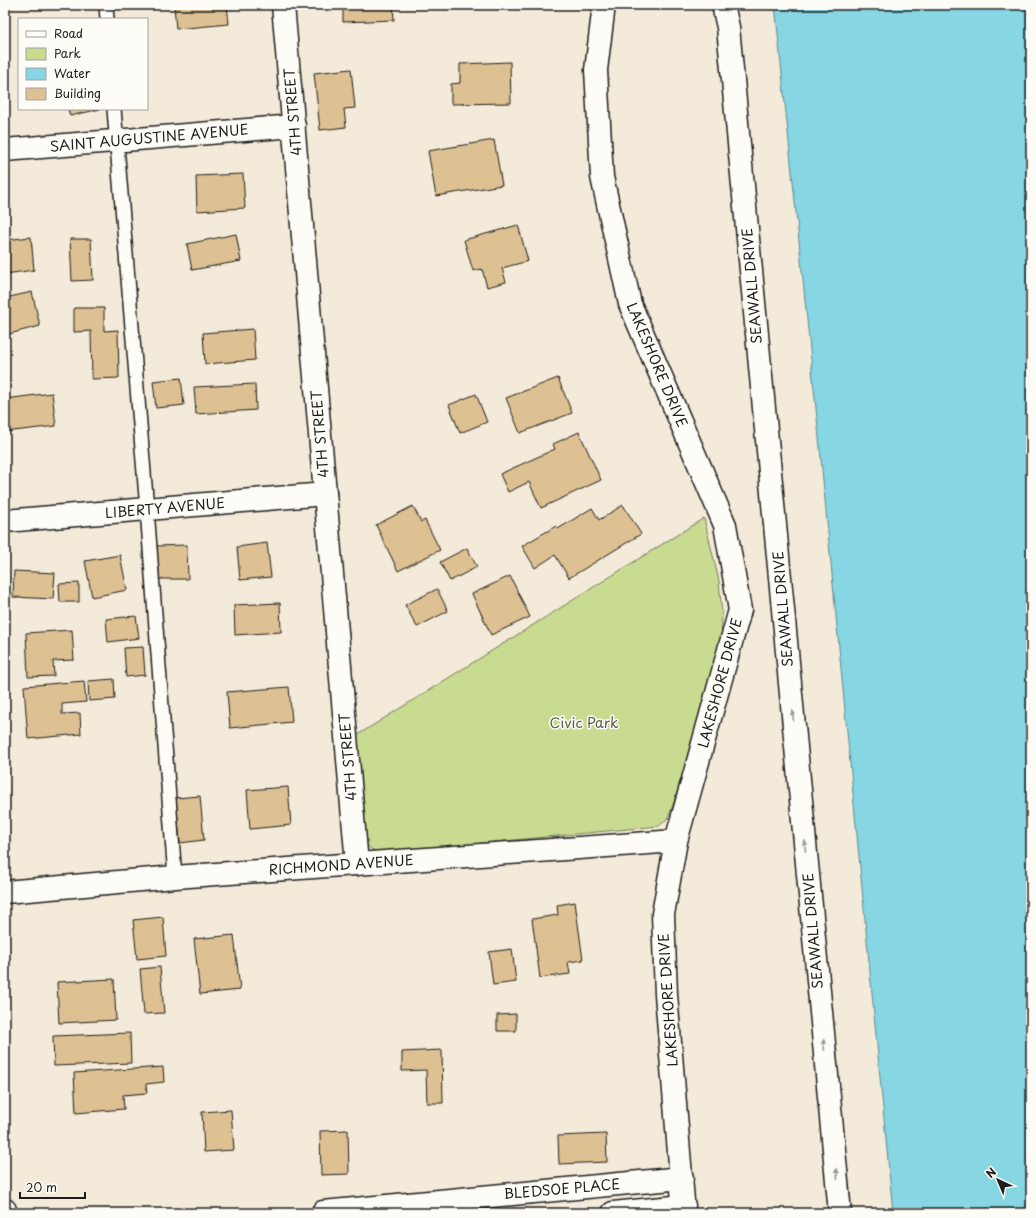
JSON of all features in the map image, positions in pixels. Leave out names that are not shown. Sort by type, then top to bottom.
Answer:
[{"type":"street","name":"4TH STREET","points":[[283,5],[357,864]]},
{"type":"street","name":"LAKESHORE DRIVE","points":[[604,5],[596,70],[602,177],[630,304],[725,525],[740,610],[676,841],[664,914],[666,994],[684,1210]]},
{"type":"street","name":"SEAWALL DRIVE","points":[[723,5],[728,35],[840,1213]]},
{"type":"street","name":"SAINT AUGUSTINE AVENUE","points":[[5,150],[294,126]]},
{"type":"street","name":"LIBERTY AVENUE","points":[[5,521],[325,494]]},
{"type":"street","name":"RICHMOND AVENUE","points":[[5,892],[175,877],[676,841]]},
{"type":"street","name":"BLEDSOE PLACE","points":[[323,1213],[331,1211],[682,1178]]},
{"type":"street","name":"BLEDSOE PLACE","points":[[613,1213],[684,1210]]},
{"type":"lane","points":[[106,5],[107,18]]},
{"type":"lane","points":[[114,110],[148,509],[175,877]]},
{"type":"green space","name":"Civic Park","points":[[704,518],[719,581],[722,614],[721,652],[671,811],[667,819],[659,826],[380,853],[371,849],[364,843],[351,739]]},
{"type":"water","points":[[775,5],[1031,5],[1031,1213],[893,1213],[819,438]]},
{"type":"building","points":[[141,5],[163,5],[142,7]]},
{"type":"building","points":[[174,5],[227,5],[229,24],[176,29]]},
{"type":"building","points":[[343,5],[393,5],[394,20],[343,22]]},
{"type":"building","points":[[510,62],[511,103],[451,104],[451,84],[460,83],[460,64]]},
{"type":"building","points":[[351,69],[355,108],[344,109],[346,127],[320,130],[314,73]]},
{"type":"building","points":[[68,110],[96,110],[70,116]]},
{"type":"building","points":[[494,140],[502,185],[436,196],[428,151]]},
{"type":"building","points":[[243,174],[245,208],[197,211],[196,176]]},
{"type":"building","points":[[518,225],[528,261],[502,268],[506,282],[487,287],[482,269],[473,271],[464,240]]},
{"type":"building","points":[[236,234],[241,261],[192,270],[187,244]]},
{"type":"building","points":[[31,237],[34,270],[5,274],[5,240]]},
{"type":"building","points":[[70,239],[91,239],[93,280],[72,281]]},
{"type":"building","points":[[32,292],[40,326],[5,335],[5,298]]},
{"type":"building","points":[[74,308],[104,308],[104,331],[118,330],[119,378],[92,379],[91,331],[74,332]]},
{"type":"building","points":[[253,329],[255,360],[205,364],[203,333]]},
{"type":"building","points":[[181,378],[184,405],[156,408],[153,381]]},
{"type":"building","points":[[558,378],[572,413],[520,433],[506,398]]},
{"type":"building","points":[[255,384],[256,410],[196,414],[194,387]]},
{"type":"building","points":[[52,393],[56,426],[5,432],[5,399]]},
{"type":"building","points":[[476,394],[487,422],[460,433],[449,405]]},
{"type":"building","points":[[579,432],[601,480],[541,508],[529,482],[508,492],[500,474],[555,449],[553,444]]},
{"type":"building","points":[[623,505],[641,534],[569,578],[555,555],[535,568],[522,546],[556,526],[558,529],[592,508],[599,520]]},
{"type":"building","points":[[413,506],[421,522],[425,520],[440,550],[398,571],[376,525]]},
{"type":"building","points":[[267,543],[271,577],[240,580],[237,547]]},
{"type":"building","points":[[187,545],[188,579],[157,579],[157,546]]},
{"type":"building","points":[[467,548],[477,567],[450,581],[440,562]]},
{"type":"building","points":[[120,555],[127,590],[92,597],[85,561]]},
{"type":"building","points":[[14,571],[55,573],[53,599],[13,597]]},
{"type":"building","points":[[510,576],[530,617],[491,635],[472,594]]},
{"type":"building","points":[[79,583],[79,602],[60,602],[59,584]]},
{"type":"building","points":[[437,589],[448,611],[417,627],[405,605]]},
{"type":"building","points":[[280,603],[281,632],[235,635],[234,605]]},
{"type":"building","points":[[136,616],[139,638],[108,642],[106,619]]},
{"type":"building","points":[[72,630],[74,660],[53,661],[54,676],[28,677],[26,633]]},
{"type":"building","points":[[143,647],[145,675],[126,677],[124,648]]},
{"type":"building","points":[[114,679],[115,699],[89,701],[88,681]]},
{"type":"building","points":[[84,681],[86,702],[62,704],[62,714],[80,713],[81,734],[28,739],[24,686]]},
{"type":"building","points":[[289,687],[292,722],[230,728],[227,692]]},
{"type":"building","points":[[288,787],[291,825],[250,829],[247,790]]},
{"type":"building","points":[[200,796],[204,840],[180,843],[176,798]]},
{"type":"building","points":[[575,902],[583,960],[568,962],[570,974],[540,978],[532,919],[558,915],[557,905]]},
{"type":"building","points":[[163,917],[166,956],[137,959],[133,920]]},
{"type":"building","points":[[234,935],[240,990],[200,994],[194,939]]},
{"type":"building","points":[[512,949],[516,982],[493,985],[489,952]]},
{"type":"building","points":[[160,967],[164,1013],[144,1014],[140,969]]},
{"type":"building","points":[[114,979],[116,1020],[59,1023],[57,982]]},
{"type":"building","points":[[516,1014],[516,1031],[497,1031],[497,1015]]},
{"type":"building","points":[[130,1033],[131,1063],[54,1066],[53,1036]]},
{"type":"building","points":[[442,1050],[443,1103],[427,1103],[426,1070],[402,1071],[402,1052]]},
{"type":"building","points":[[163,1067],[164,1082],[146,1084],[147,1093],[123,1095],[124,1109],[76,1113],[74,1073]]},
{"type":"building","points":[[231,1110],[234,1150],[204,1152],[202,1112]]},
{"type":"building","points":[[348,1130],[349,1174],[321,1175],[320,1131]]},
{"type":"building","points":[[606,1134],[607,1162],[559,1164],[558,1136]]}]
